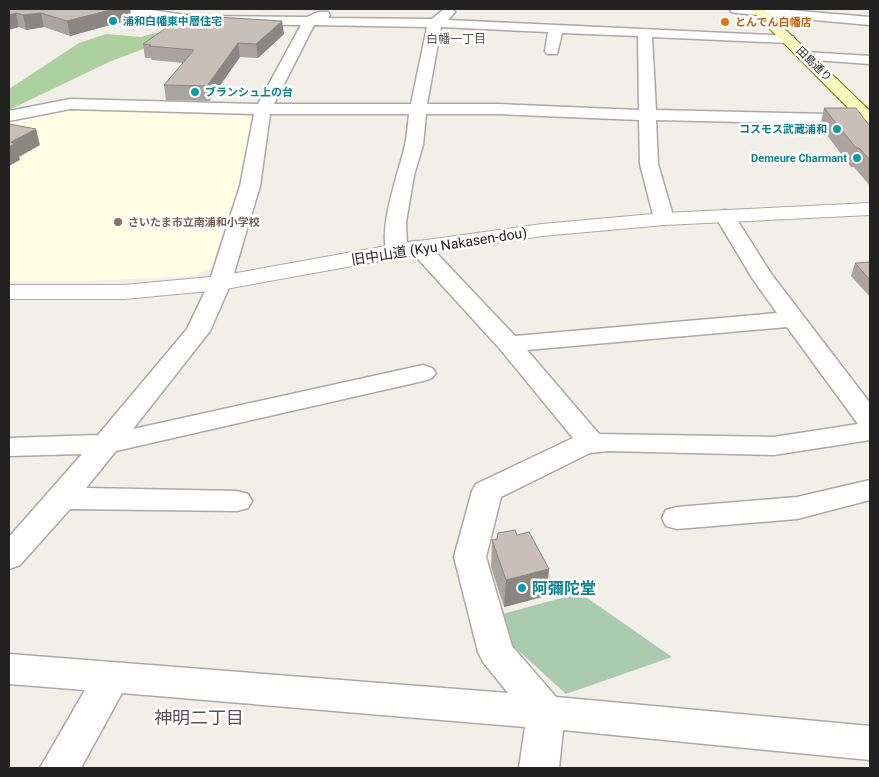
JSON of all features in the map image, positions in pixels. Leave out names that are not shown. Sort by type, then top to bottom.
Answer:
[{"type":"main road","name":"田島通り","points":[[758,10],[870,120]]},
{"type":"street","points":[[122,9],[192,20],[435,23],[788,40]]},
{"type":"street","points":[[9,558],[62,498],[198,330],[220,283],[250,186],[263,109],[310,21],[334,9]]},
{"type":"street","points":[[453,9],[435,23],[418,110],[414,145],[405,175],[396,222],[408,249],[509,344],[592,443]]},
{"type":"street","points":[[736,9],[869,20]]},
{"type":"street","points":[[552,51],[556,28]]},
{"type":"street","points":[[645,32],[646,115],[649,164],[664,219]]},
{"type":"street","points":[[805,56],[870,60]]},
{"type":"street","points":[[9,116],[70,104],[263,109],[499,109],[646,115],[870,120]]},
{"type":"street","name":"旧中山道 (Kyu Nakasen-dou)","points":[[9,292],[124,292],[220,283],[408,249],[542,230],[664,219],[870,209]]},
{"type":"street","points":[[725,216],[763,278],[870,421]]},
{"type":"street","points":[[509,344],[792,319]]},
{"type":"street","points":[[9,447],[106,444],[423,373]]},
{"type":"street","points":[[539,768],[546,712],[496,652],[470,557],[488,491],[584,444],[608,442],[774,446],[870,431]]},
{"type":"street","points":[[677,518],[797,508],[870,490]]},
{"type":"street","points":[[62,498],[237,501]]},
{"type":"street","points":[[9,669],[546,712],[870,743]]},
{"type":"street","points":[[60,768],[112,677]]},
{"type":"shaded area","name":"さいたま市立南浦和小学校","points":[[47,107],[256,114],[242,176],[211,268],[192,276],[85,281],[9,281],[9,116]]},
{"type":"shaded area","points":[[580,593],[672,657],[566,694],[509,642],[499,615]]},
{"type":"green space","points":[[155,33],[171,34],[159,43],[109,62],[9,110],[9,89],[79,43],[106,34],[141,37]]},
{"type":"building","points":[[9,9],[114,9],[67,21],[41,13],[23,15],[16,13],[9,15]]},
{"type":"building","points":[[185,15],[282,21],[256,44],[238,43],[207,86],[164,85],[194,50],[143,44]]},
{"type":"building","points":[[824,108],[856,108],[870,125],[870,160],[859,148],[856,148]]},
{"type":"building","points":[[9,124],[36,129],[11,142],[15,144],[9,147]]},
{"type":"building","points":[[870,262],[870,280],[855,263]]},
{"type":"building","points":[[515,530],[517,535],[529,532],[549,569],[506,580],[492,540],[497,539],[498,533]]},
{"type":"place","name":"浦和白幡東中層住宅","points":[[113,21]]},
{"type":"place","name":"とんでん白幡店","points":[[725,22]]},
{"type":"place","name":"ブランシュ上の台","points":[[195,92]]},
{"type":"place","name":"コスモス武蔵浦和","points":[[837,129]]},
{"type":"place","name":"Demeure Charmant","points":[[857,158]]},
{"type":"place","name":"さいたま市立南浦和小学校","points":[[118,222]]},
{"type":"place","name":"阿彌陀堂","points":[[522,588]]},
{"type":"district","name":"白幡一丁目","points":[[456,39]]},
{"type":"district","name":"神明二丁目","points":[[199,717]]}]
